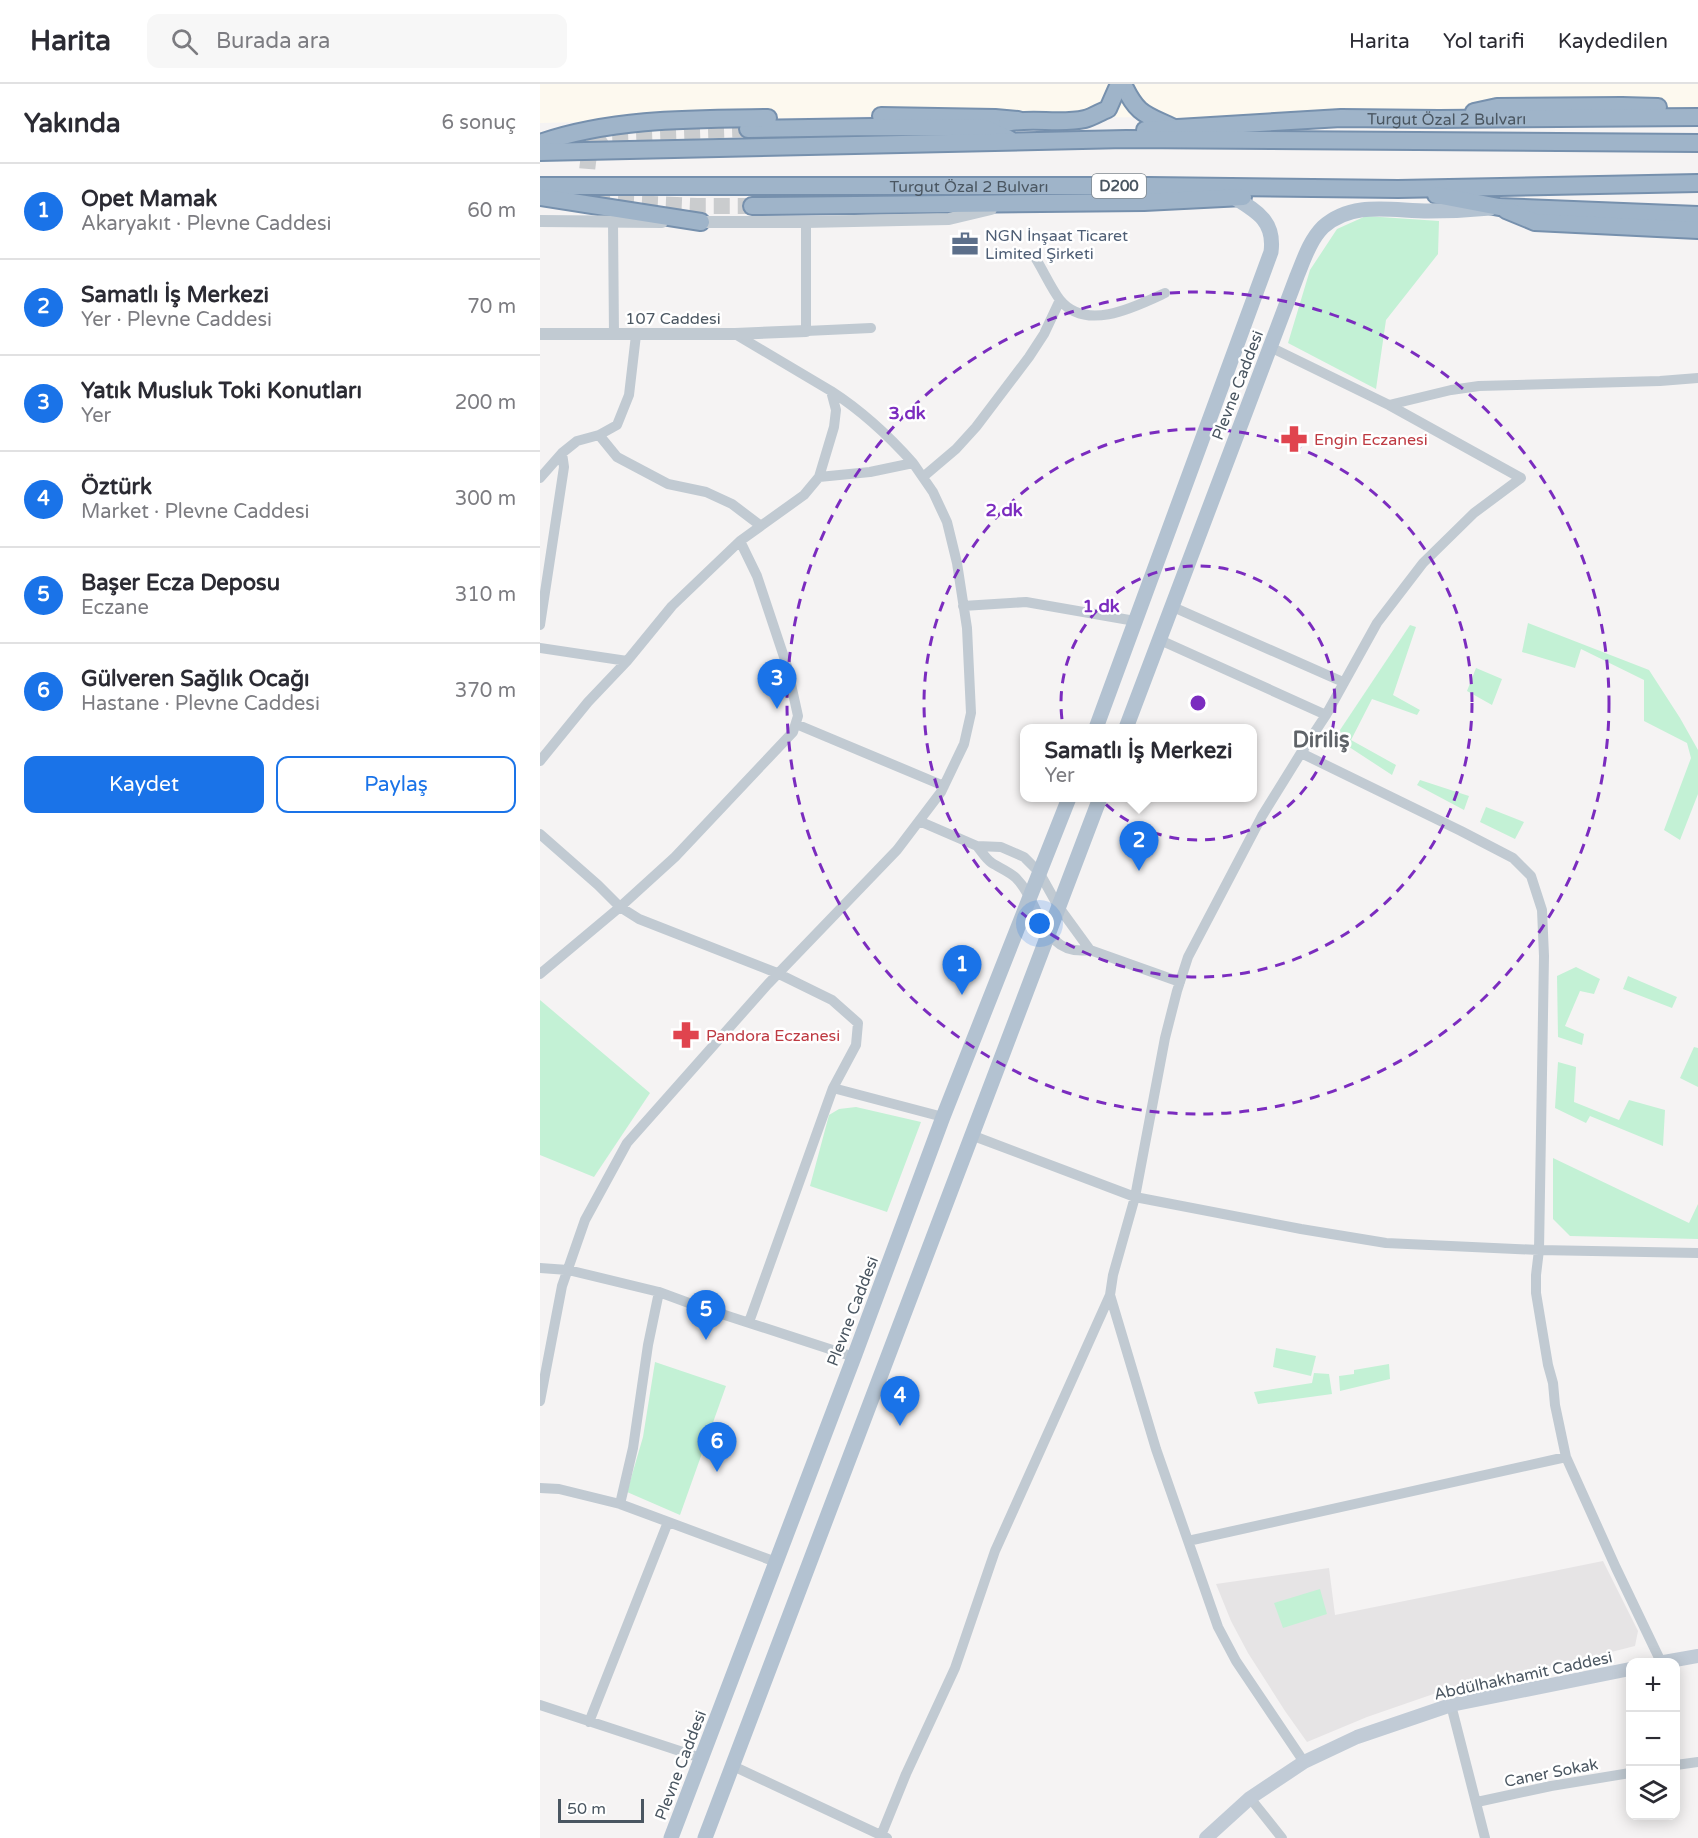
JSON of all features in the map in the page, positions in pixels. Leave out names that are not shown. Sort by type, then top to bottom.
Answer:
[{"type":"highway","points":[[540,143],[560,136],[596,129],[674,119],[921,115],[1065,121],[1086,118],[1108,109],[1121,84]]},
{"type":"highway","points":[[1121,84],[1142,113],[1173,127]]},
{"type":"highway","points":[[1439,119],[1497,107],[1698,108]]},
{"type":"highway","name":"Turgut Özal 2 Bulvarı","points":[[748,129],[985,128],[1014,142],[1173,127],[1341,118],[1698,117]]},
{"type":"highway","points":[[985,128],[1018,120]]},
{"type":"highway","name":"Turgut Özal 2 Bulvarı","points":[[540,152],[1126,139],[1698,143]]},
{"type":"highway","name":"Turgut Özal 2 Bulvarı","points":[[540,186],[1149,186],[1398,189],[1698,183]]},
{"type":"highway","name":"Turgut Özal 2 Bulvarı","points":[[752,206],[1144,202],[1398,189],[1499,207],[1698,215]]},
{"type":"highway","points":[[540,197],[701,222]]},
{"type":"highway","name":"Turgut Özal 2 Bulvarı","points":[[1499,207],[1535,222],[1698,230]]},
{"type":"main road","name":"Plevne Caddesi","points":[[1098,724],[1271,252],[1271,233],[1268,225],[1253,209],[1235,198]]},
{"type":"main road","name":"Plevne Caddesi","points":[[1128,724],[1313,239],[1331,220],[1356,210],[1372,208],[1430,211],[1499,207]]},
{"type":"main road","name":"Plevne Caddesi","points":[[671,1838],[944,1117],[1067,802]]},
{"type":"main road","points":[[705,1838],[1098,802]]},
{"type":"main road","points":[[1680,1659],[1698,1656]]},
{"type":"main road","name":"Abdülhakhamit Caddesi","points":[[1206,1838],[1250,1798],[1304,1762],[1357,1737],[1451,1705],[1626,1670]]},
{"type":"street","points":[[540,221],[806,222],[949,219],[1010,204]]},
{"type":"street","points":[[613,222],[614,335]]},
{"type":"street","points":[[806,222],[806,331],[871,328]]},
{"type":"street","points":[[1036,259],[1060,300],[1073,312],[1097,316],[1129,310],[1165,293]]},
{"type":"street","points":[[923,477],[956,449],[976,428],[1029,357],[1044,334],[1060,300]]},
{"type":"street","name":"107 Caddesi","points":[[540,334],[735,334],[806,331]]},
{"type":"street","points":[[540,1401],[562,1286],[585,1220],[627,1143],[777,973],[897,850],[944,786],[964,744],[971,713],[967,628],[957,563],[947,522],[933,492],[891,438],[850,403],[735,334]]},
{"type":"street","points":[[540,478],[562,453],[577,441],[598,435],[616,425],[629,395],[636,335]]},
{"type":"street","points":[[733,1766],[883,1837],[906,1774],[955,1668],[995,1551],[1110,1295],[1113,1275],[1135,1197],[1165,1038],[1188,957],[1262,816],[1300,753],[1326,716],[1377,623],[1423,563],[1474,513],[1521,478],[1389,405],[1270,347]]},
{"type":"street","points":[[1389,405],[1451,390],[1479,386],[1698,378]]},
{"type":"street","points":[[540,761],[672,606],[740,541],[804,495],[819,477],[835,418],[836,410],[831,391]]},
{"type":"street","points":[[598,435],[617,457],[668,484],[706,492],[732,504],[761,526]]},
{"type":"street","points":[[540,625],[564,467],[562,453]]},
{"type":"street","points":[[819,477],[870,472],[913,464]]},
{"type":"street","points":[[540,974],[620,907],[683,849],[793,732],[798,716],[787,666],[757,576],[740,541]]},
{"type":"street","points":[[963,606],[1026,602],[1136,621]]},
{"type":"street","points":[[1173,608],[1343,682]]},
{"type":"street","points":[[1160,640],[1326,716]]},
{"type":"street","points":[[540,648],[627,661]]},
{"type":"street","points":[[796,724],[944,786]]},
{"type":"street","points":[[1300,753],[1513,858],[1531,876],[1542,910],[1545,956],[1539,1250],[1536,1293],[1553,1383],[1554,1405],[1566,1457],[1660,1658]]},
{"type":"street","points":[[919,821],[977,846],[1001,847],[1024,857],[1039,872],[1058,906],[1090,950]]},
{"type":"street","points":[[540,834],[620,907],[639,919],[777,973],[832,1000],[858,1023],[856,1045],[832,1089],[749,1322]]},
{"type":"street","points":[[977,846],[990,862],[1016,878],[1048,933],[1067,950],[1090,950],[1180,982]]},
{"type":"street","points":[[832,1089],[944,1117]]},
{"type":"street","points":[[971,1135],[1135,1197],[1386,1243],[1539,1250],[1698,1253]]},
{"type":"street","points":[[540,1268],[568,1270],[659,1292],[855,1357]]},
{"type":"street","points":[[620,1504],[633,1448],[648,1345],[659,1292]]},
{"type":"street","points":[[1110,1295],[1156,1449],[1218,1627],[1231,1653],[1304,1762]]},
{"type":"street","points":[[1188,1541],[1566,1457]]},
{"type":"street","points":[[540,1488],[559,1489],[620,1504],[776,1562]]},
{"type":"street","points":[[589,1722],[668,1522]]},
{"type":"street","points":[[540,1705],[701,1758]]},
{"type":"street","points":[[1451,1705],[1485,1838]]},
{"type":"street","points":[[1680,1764],[1698,1762]]},
{"type":"street","name":"Caner Sokak","points":[[1477,1802],[1551,1786],[1626,1774]]},
{"type":"street","points":[[1250,1798],[1282,1838]]},
{"type":"shaded area","points":[[540,84],[1698,84],[1698,120],[879,116],[540,123]]},
{"type":"shaded area","points":[[1603,1561],[1638,1631],[1635,1646],[1492,1682],[1445,1690],[1367,1717],[1307,1742],[1248,1653],[1231,1621],[1216,1584],[1329,1568],[1335,1615]]},
{"type":"green space","points":[[1366,216],[1439,221],[1438,254],[1386,320],[1376,389],[1288,343],[1310,270],[1337,229]]},
{"type":"green space","points":[[1528,623],[1649,670],[1698,750],[1698,794],[1680,840],[1664,830],[1691,758],[1687,743],[1644,721],[1644,680],[1581,649],[1575,668],[1522,652]]},
{"type":"green space","points":[[1410,625],[1416,627],[1393,695],[1420,710],[1417,715],[1372,699],[1351,740],[1396,765],[1392,775],[1343,743],[1340,730]]},
{"type":"green space","points":[[1476,668],[1502,679],[1492,705],[1467,691]]},
{"type":"green space","points":[[1420,780],[1469,796],[1464,810],[1417,785]]},
{"type":"green space","points":[[1486,807],[1524,822],[1515,839],[1480,822]]},
{"type":"green space","points":[[1576,967],[1600,979],[1594,994],[1580,991],[1565,1026],[1584,1034],[1582,1045],[1558,1037],[1557,976]]},
{"type":"green space","points":[[1628,976],[1677,997],[1672,1008],[1623,989]]},
{"type":"green space","points":[[540,1000],[650,1093],[594,1177],[540,1155]]},
{"type":"green space","points":[[1694,1047],[1698,1048],[1698,1087],[1680,1078]]},
{"type":"green space","points":[[1558,1062],[1576,1067],[1574,1102],[1619,1120],[1629,1100],[1665,1110],[1663,1146],[1590,1116],[1586,1123],[1555,1108]]},
{"type":"green space","points":[[856,1107],[921,1122],[887,1212],[810,1186],[829,1115],[839,1109]]},
{"type":"green space","points":[[1553,1158],[1689,1223],[1698,1204],[1698,1239],[1570,1236],[1553,1219]]},
{"type":"green space","points":[[1276,1348],[1316,1356],[1311,1376],[1273,1367]]},
{"type":"green space","points":[[655,1362],[726,1386],[680,1515],[627,1492],[643,1437]]},
{"type":"green space","points":[[1389,1364],[1390,1379],[1340,1391],[1339,1376],[1354,1374],[1354,1370]]},
{"type":"green space","points":[[1314,1373],[1329,1374],[1332,1394],[1258,1404],[1254,1392],[1312,1383]]},
{"type":"green space","points":[[1320,1589],[1327,1614],[1283,1628],[1274,1603]]},
{"type":"tunnel","points":[[748,129],[606,134],[592,147],[587,182],[594,199],[603,202],[752,206]]},
{"type":"place","name":"NGN İnşaat Ticaret Limited Şirketi","points":[[965,244]]},
{"type":"place","name":"Engin Eczanesi","points":[[1294,439]]},
{"type":"place","name":"Yatık Musluk Toki Konutları","points":[[777,709]]},
{"type":"place","name":"Samatlı İş Merkezi","points":[[1139,871]]},
{"type":"place","name":"Opet Mamak","points":[[962,995]]},
{"type":"place","name":"Pandora Eczanesi","points":[[686,1035]]},
{"type":"place","name":"Başer Ecza Deposu","points":[[706,1340]]},
{"type":"place","name":"Öztürk","points":[[900,1426]]},
{"type":"place","name":"Gülveren Sağlık Ocağı","points":[[717,1472]]},
{"type":"district","name":"Diriliş","points":[[1321,739]]}]
